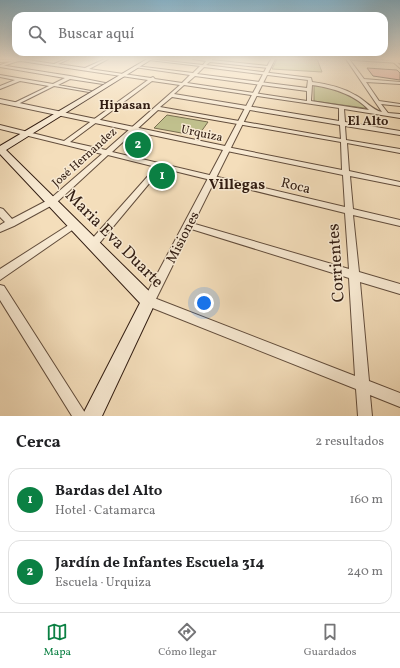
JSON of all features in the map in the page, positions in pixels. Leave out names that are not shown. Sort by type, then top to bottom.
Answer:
[{"type":"main road","points":[[0,149],[28,134],[89,91],[112,78]]},
{"type":"main road","points":[[0,149],[20,132],[57,113],[114,78]]},
{"type":"main road","name":"Maria Eva Duarte","points":[[0,149],[53,201],[149,301]]},
{"type":"main road","name":"Misiones","points":[[92,416],[149,301]]},
{"type":"street","points":[[12,78],[89,91]]},
{"type":"street","points":[[0,88],[23,78]]},
{"type":"street","points":[[16,104],[66,78]]},
{"type":"street","points":[[77,78],[103,83]]},
{"type":"street","points":[[147,78],[400,116]]},
{"type":"street","name":"José Hernandez","points":[[0,229],[53,201],[189,78]]},
{"type":"street","points":[[226,78],[310,90]]},
{"type":"street","name":"Misiones","points":[[149,301],[263,78]]},
{"type":"street","points":[[293,78],[310,81],[347,92],[362,101],[374,112]]},
{"type":"street","points":[[65,143],[151,79]]},
{"type":"street","points":[[362,80],[400,83]]},
{"type":"street","points":[[362,80],[386,114]]},
{"type":"street","points":[[309,102],[310,81]]},
{"type":"street","points":[[170,95],[400,133]]},
{"type":"street","name":"Urquiza","points":[[0,101],[133,130],[400,184]]},
{"type":"street","points":[[378,102],[400,105]]},
{"type":"street","name":"Corrientes","points":[[341,107],[365,416]]},
{"type":"street","points":[[157,108],[400,151]]},
{"type":"street","name":"Roca","points":[[0,127],[400,223]]},
{"type":"street","points":[[94,243],[160,166]]},
{"type":"street","points":[[0,211],[11,224]]},
{"type":"street","points":[[0,275],[75,224]]},
{"type":"street","points":[[188,225],[400,289]]},
{"type":"street","points":[[0,290],[80,416]]},
{"type":"street","name":"Maria Eva Duarte","points":[[149,301],[400,400]]},
{"type":"green space","points":[[314,84],[344,93],[371,109],[314,101]]},
{"type":"green space","points":[[167,115],[208,122],[198,136],[154,128]]},
{"type":"place","name":"Jardín de Infantes Escuela 314","points":[[138,145]]},
{"type":"place","name":"Bardas del Alto","points":[[162,176]]},
{"type":"district","name":"Hipasan","points":[[125,104]]},
{"type":"district","name":"El Alto","points":[[368,120]]},
{"type":"district","name":"Villegas","points":[[237,184]]}]
